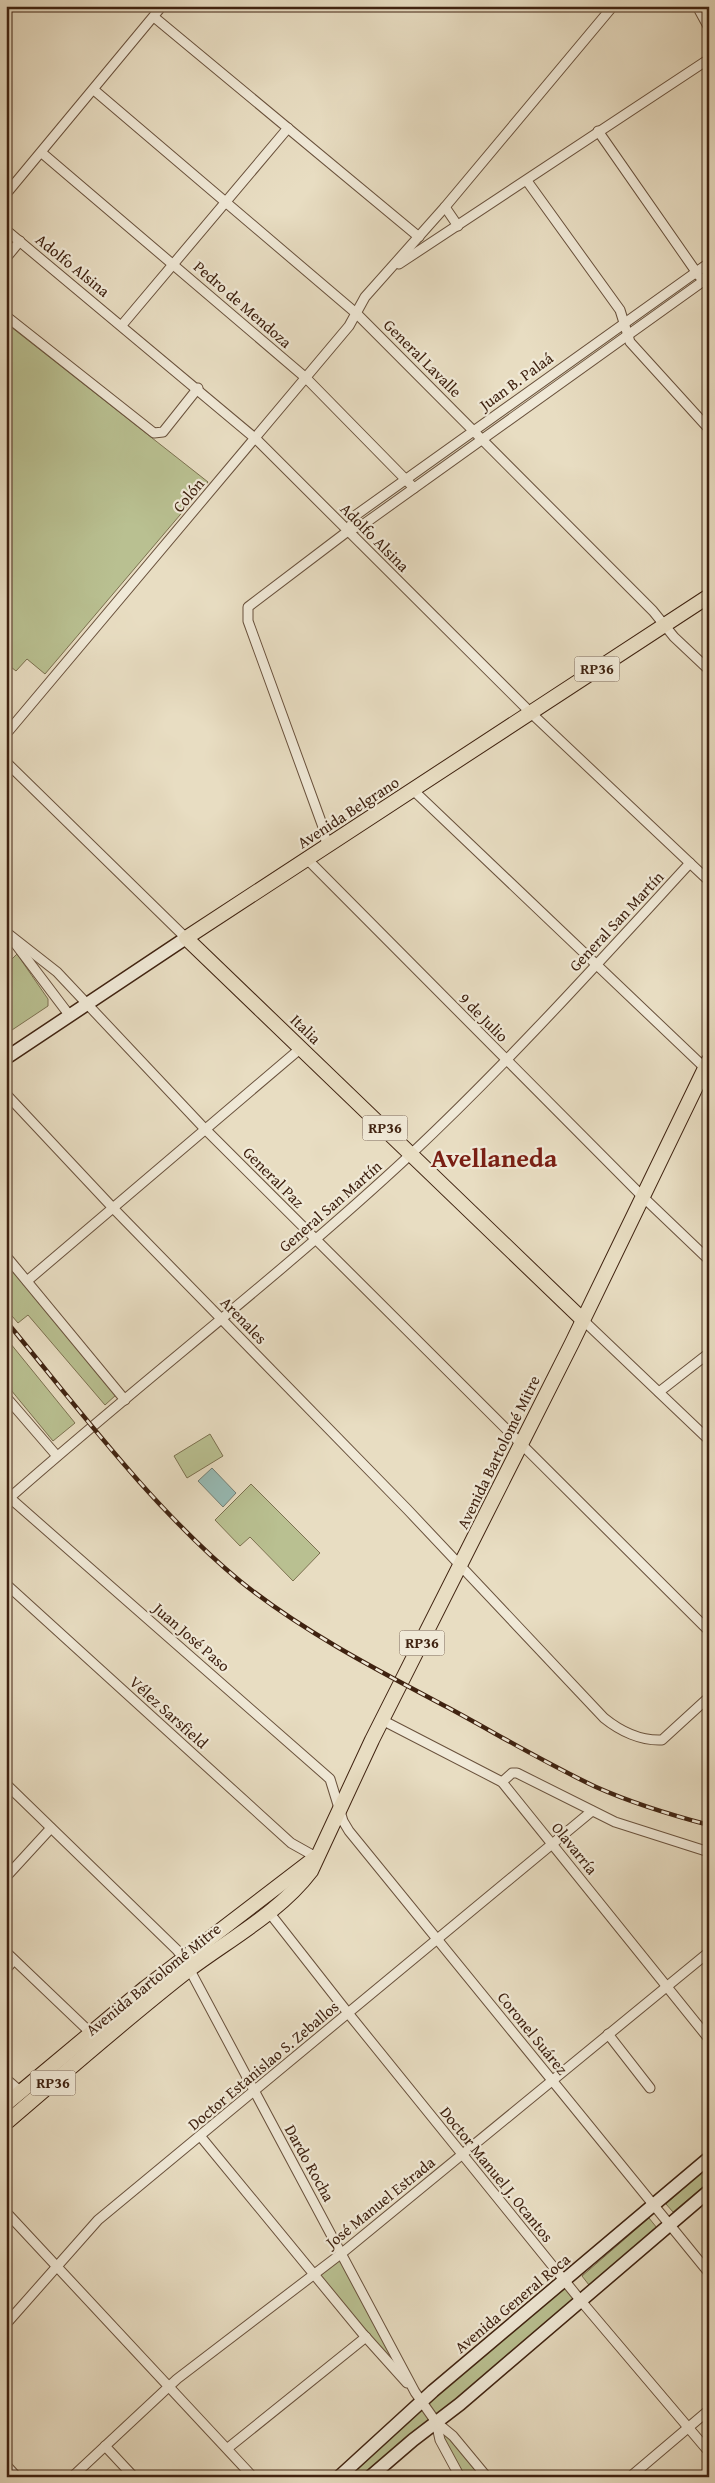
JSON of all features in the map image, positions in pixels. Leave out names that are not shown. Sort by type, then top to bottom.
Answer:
[{"type":"main road","name":"Avenida Belgrano","points":[[6,1058],[709,596]]},
{"type":"main road","name":"Italia","points":[[186,938],[583,1320]]},
{"type":"main road","name":"Avenida Bartolomé Mitre","points":[[187,1964],[268,1911],[302,1883],[311,1872],[316,1857],[382,1720],[522,1444],[707,1064]]},
{"type":"main road","name":"Avenida Bartolomé Mitre","points":[[6,2104],[96,2038],[316,1857]]},
{"type":"main road","name":"Avenida Bartolomé Mitre","points":[[6,2123],[96,2038]]},
{"type":"main road","name":"Avenida General Roca","points":[[339,2477],[418,2397],[564,2281],[709,2158]]},
{"type":"main road","points":[[370,2477],[460,2404],[709,2191]]},
{"type":"street","points":[[6,194],[42,153],[162,6]]},
{"type":"street","name":"Colón","points":[[6,734],[256,439],[349,326],[365,297],[445,207],[613,6]]},
{"type":"street","points":[[697,6],[709,28]]},
{"type":"street","points":[[154,17],[419,237]]},
{"type":"street","name":"Colón","points":[[388,271],[527,181],[598,131],[709,59]]},
{"type":"street","name":"General Lavalle","points":[[94,90],[357,314],[473,430],[674,637],[709,670]]},
{"type":"street","points":[[122,325],[227,203],[288,128]]},
{"type":"street","points":[[598,131],[696,272],[706,279]]},
{"type":"street","name":"Pedro de Mendoza","points":[[42,153],[306,378],[414,488]]},
{"type":"street","points":[[527,181],[620,310],[630,342],[707,424]]},
{"type":"street","points":[[445,207],[458,226]]},
{"type":"street","name":"Adolfo Alsina","points":[[6,230],[198,388],[256,439],[530,712],[709,881]]},
{"type":"street","points":[[6,258],[20,242]]},
{"type":"street","name":"Juan B. Palaá","points":[[348,531],[356,514],[709,263]]},
{"type":"street","name":"Juan B. Palaá","points":[[327,846],[323,827],[248,621],[248,607],[348,531],[364,524],[706,279]]},
{"type":"street","points":[[6,316],[154,433],[163,432],[198,388]]},
{"type":"street","name":"Italia","points":[[6,762],[186,938]]},
{"type":"street","points":[[413,790],[707,1064]]},
{"type":"street","name":"9 de Julio","points":[[307,859],[505,1060],[709,1260]]},
{"type":"street","name":"General San Martín","points":[[8,1500],[57,1456],[316,1240],[411,1154],[598,964],[690,863]]},
{"type":"street","name":"General Paz","points":[[6,932],[50,966],[204,1128],[709,1631]]},
{"type":"street","name":"General Paz","points":[[6,932],[70,1016]]},
{"type":"street","points":[[27,1281],[204,1128],[301,1048]]},
{"type":"street","name":"Arenales","points":[[6,1094],[113,1208],[222,1318],[604,1718],[625,1732],[662,1740],[709,1696]]},
{"type":"street","points":[[6,1256],[125,1400]]},
{"type":"street","points":[[583,1320],[709,1440]]},
{"type":"street","points":[[659,1392],[709,1352]]},
{"type":"street","points":[[6,1397],[57,1456]]},
{"type":"street","name":"Juan José Paso","points":[[8,1500],[326,1775],[332,1783],[339,1809]]},
{"type":"street","name":"Vélez Sarsfield","points":[[6,1584],[291,1843],[316,1857]]},
{"type":"street","name":"Olavarría","points":[[382,1720],[502,1782],[709,2039]]},
{"type":"street","points":[[502,1782],[512,1773],[517,1773],[592,1811],[635,1829],[709,1852]]},
{"type":"street","name":"Dardo Rocha","points":[[6,1784],[170,1943],[187,1964],[253,2091],[418,2397],[436,2422],[440,2440],[460,2477]]},
{"type":"street","name":"Coronel Suárez","points":[[339,1809],[349,1832],[653,2206],[709,2272]]},
{"type":"street","name":"Doctor Estanislao S. Zeballos","points":[[6,2324],[98,2220],[201,2137],[253,2091],[592,1811]]},
{"type":"street","points":[[6,1877],[51,1828]]},
{"type":"street","name":"Doctor Manuel J. Ocantos","points":[[268,1911],[564,2281],[709,2452]]},
{"type":"street","points":[[6,1952],[96,2038]]},
{"type":"street","name":"José Manuel Estrada","points":[[72,2477],[169,2386],[342,2253],[709,1952]]},
{"type":"street","points":[[6,1969],[14,1960]]},
{"type":"street","points":[[608,2034],[650,2088]]},
{"type":"street","points":[[6,2079],[21,2092]]},
{"type":"street","points":[[201,2137],[418,2397]]},
{"type":"street","points":[[6,2212],[254,2477]]},
{"type":"street","points":[[228,2448],[366,2337]]},
{"type":"street","points":[[630,2477],[709,2410]]},
{"type":"street","points":[[436,2422],[459,2444],[487,2477]]},
{"type":"street","points":[[447,2452],[452,2443],[459,2444]]},
{"type":"street","points":[[106,2446],[134,2477]]},
{"type":"street","points":[[6,2466],[17,2477]]},
{"type":"green space","points":[[6,323],[208,482],[45,674],[27,659],[16,671],[6,663]]},
{"type":"green space","points":[[17,954],[48,999],[48,1006],[6,1034],[6,965]]},
{"type":"green space","points":[[6,1261],[116,1395],[105,1405],[28,1315],[18,1323],[6,1309]]},
{"type":"green space","points":[[6,1338],[75,1423],[53,1441],[6,1384]]},
{"type":"green space","points":[[210,1434],[223,1456],[187,1478],[174,1456]]},
{"type":"green space","points":[[251,1484],[320,1553],[293,1581],[250,1537],[240,1546],[215,1520]]},
{"type":"green space","points":[[709,2166],[709,2182],[673,2212],[666,2204]]},
{"type":"green space","points":[[649,2218],[657,2228],[589,2285],[582,2276]]},
{"type":"green space","points":[[342,2253],[415,2392],[314,2274]]},
{"type":"green space","points":[[564,2281],[581,2301],[437,2422],[487,2477],[460,2477],[436,2423],[370,2477],[339,2477]]},
{"type":"water","points":[[212,1468],[236,1493],[223,1507],[198,1481]]},
{"type":"railway","points":[[6,1321],[117,1457],[177,1522],[240,1581],[289,1617],[367,1664],[577,1778],[610,1793],[666,1813],[709,1825]]},
{"type":"district","name":"Avellaneda","points":[[494,1158]]}]
